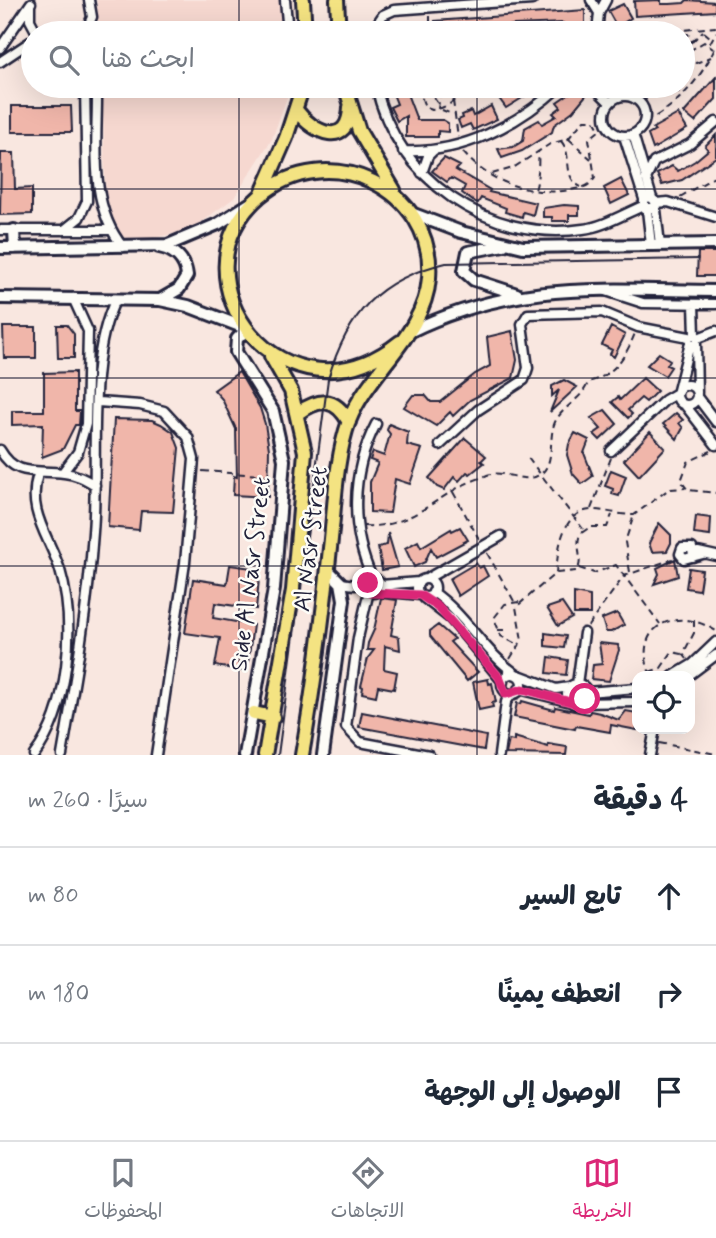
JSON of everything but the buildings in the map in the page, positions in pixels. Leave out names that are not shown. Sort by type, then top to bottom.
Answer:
[{"type":"main road","points":[[303,0],[304,21]]},
{"type":"main road","points":[[337,0],[338,21]]},
{"type":"main road","points":[[300,98],[297,111],[259,197],[242,218],[232,239],[227,261],[231,296],[245,329],[269,352],[287,363],[326,372],[366,364],[400,342],[423,307],[430,273],[424,238],[411,213],[370,154],[348,98]]},
{"type":"main road","points":[[297,111],[313,130],[328,134],[342,128],[347,122],[350,107]]},
{"type":"main road","points":[[259,197],[290,177],[316,171],[342,170],[375,181],[402,202]]},
{"type":"main road","name":"Al Nasr Street","points":[[302,755],[339,469],[349,422],[374,377],[400,342]]},
{"type":"main road","name":"Al Nasr Street","points":[[265,755],[293,590],[305,470],[305,452],[298,413],[280,368],[269,352]]},
{"type":"main road","points":[[298,413],[313,404],[326,401],[340,407],[349,422]]},
{"type":"main road","points":[[254,713],[273,717]]},
{"type":"street","points":[[285,0],[288,21]]},
{"type":"street","points":[[379,21],[383,15],[394,10],[532,0]]},
{"type":"street","points":[[591,0],[599,13]]},
{"type":"street","points":[[598,21],[606,0]]},
{"type":"street","points":[[31,21],[32,1]]},
{"type":"street","points":[[0,48],[32,1]]},
{"type":"street","points":[[90,21],[92,1]]},
{"type":"street","points":[[0,62],[21,48]]},
{"type":"street","points":[[64,230],[75,223],[84,210],[88,195],[85,98]]},
{"type":"street","points":[[97,98],[98,191],[110,230],[123,247]]},
{"type":"street","points":[[380,98],[388,124],[403,151],[422,173],[444,193],[474,212],[506,224],[540,231],[587,229],[649,204],[670,203],[716,217]]},
{"type":"street","points":[[403,151],[434,150],[460,144],[512,123],[544,98]]},
{"type":"street","points":[[605,98],[610,103]]},
{"type":"street","points":[[617,98],[610,103],[605,113],[610,129],[629,135],[639,156],[639,168],[646,179],[655,245]]},
{"type":"street","points":[[629,135],[645,122],[643,100],[640,98]]},
{"type":"street","points":[[646,179],[654,162],[690,144],[716,122]]},
{"type":"street","points":[[629,135],[649,204]]},
{"type":"street","points":[[422,173],[428,156],[434,150]]},
{"type":"street","points":[[639,156],[654,162]]},
{"type":"street","points":[[156,247],[199,233],[259,197]]},
{"type":"street","points":[[84,210],[93,213],[102,211]]},
{"type":"street","points":[[411,213],[507,244],[550,248],[716,244]]},
{"type":"street","points":[[0,230],[110,230]]},
{"type":"street","points":[[14,230],[15,248]]},
{"type":"street","points":[[507,244],[468,252],[464,271],[474,280],[518,294]]},
{"type":"street","points":[[0,248],[156,247],[176,253],[184,264],[187,276],[179,289],[160,300]]},
{"type":"street","points":[[409,332],[469,306],[518,294],[604,290],[716,291]]},
{"type":"street","points":[[604,290],[635,302],[716,304]]},
{"type":"street","points":[[0,298],[160,300],[188,306],[245,329]]},
{"type":"street","points":[[63,472],[78,452],[86,424],[88,331],[73,298]]},
{"type":"street","points":[[62,755],[87,596],[101,337],[116,299]]},
{"type":"street","points":[[685,405],[693,403],[697,395],[694,304]]},
{"type":"street","points":[[440,445],[478,410],[524,380],[528,369],[522,324],[528,314],[602,312],[638,327],[694,339],[716,331]]},
{"type":"street","name":"Side Al Nasr Street","points":[[245,329],[237,339],[236,352],[273,411],[283,447],[274,589],[246,755]]},
{"type":"street","points":[[694,339],[678,391],[678,400],[685,405],[716,445]]},
{"type":"street","points":[[614,449],[665,400],[689,385],[716,422]]},
{"type":"street","points":[[97,402],[153,407],[174,418],[188,437],[194,471],[183,576],[156,755]]},
{"type":"street","points":[[376,424],[368,440],[358,482],[356,525],[371,587],[358,638],[346,727],[360,742],[429,755]]},
{"type":"street","points":[[0,450],[13,466],[38,474],[63,472],[95,485]]},
{"type":"street","points":[[34,755],[55,716],[62,688],[69,612],[60,569],[34,509],[33,490],[38,474]]},
{"type":"street","points":[[390,588],[424,580],[501,536]]},
{"type":"street","points":[[681,556],[687,559],[692,552],[716,556]]},
{"type":"street","points":[[323,755],[344,600],[341,583],[328,570]]},
{"type":"street","points":[[424,580],[433,583],[433,593]]},
{"type":"street","points":[[422,596],[424,580]]},
{"type":"street","points":[[341,583],[390,588],[422,596],[451,619],[503,685],[506,694],[516,691],[576,703],[632,702]]},
{"type":"street","points":[[422,596],[433,593]]},
{"type":"street","points":[[433,593],[460,615],[503,663],[517,674],[556,689],[573,685],[587,692],[632,688]]},
{"type":"street","points":[[576,703],[567,697],[573,685],[584,633]]},
{"type":"street","points":[[681,671],[716,642]]},
{"type":"street","points":[[694,671],[716,654]]},
{"type":"street","points":[[497,753],[505,705],[503,685],[506,677],[517,674]]},
{"type":"street","points":[[505,705],[516,691],[517,674]]},
{"type":"street","points":[[576,703],[585,699],[587,692]]},
{"type":"street","points":[[650,755],[654,734]]},
{"type":"path","points":[[429,8],[430,21]]},
{"type":"path","points":[[695,29],[716,27]]},
{"type":"path","points":[[700,28],[711,38]]},
{"type":"path","points":[[695,39],[703,31]]},
{"type":"path","points":[[709,44],[716,32]]},
{"type":"path","points":[[695,44],[709,44],[714,50]]},
{"type":"path","points":[[695,81],[716,46]]},
{"type":"path","points":[[695,63],[711,57]]},
{"type":"path","points":[[424,98],[423,104],[430,110],[450,111],[453,115]]},
{"type":"path","points":[[434,98],[439,104]]},
{"type":"path","points":[[439,110],[440,98]]},
{"type":"path","points":[[439,110],[456,98]]},
{"type":"path","points":[[640,98],[646,98]]},
{"type":"path","points":[[645,122],[680,98]]},
{"type":"path","points":[[453,101],[453,115],[464,154],[490,174],[533,190],[582,188],[589,185],[594,178],[589,139],[600,130],[610,129]]},
{"type":"path","points":[[490,174],[513,168],[538,151],[568,138],[584,120],[594,120],[600,130]]},
{"type":"path","points":[[568,138],[592,160]]},
{"type":"path","points":[[560,141],[567,148],[569,175],[582,188]]},
{"type":"path","points":[[567,148],[573,143]]},
{"type":"path","points":[[533,190],[538,182],[538,151]]},
{"type":"path","points":[[670,203],[716,176]]},
{"type":"path","points":[[356,525],[380,526],[404,521],[453,491],[484,476],[504,473],[533,478],[541,474],[550,460],[550,438],[559,415],[583,392],[588,382],[603,378],[622,359],[638,327]]},
{"type":"path","points":[[678,487],[688,462],[709,453],[716,445]]},
{"type":"path","points":[[591,510],[614,449]]},
{"type":"path","points":[[528,458],[584,530]]},
{"type":"path","points":[[194,471],[282,477]]},
{"type":"path","points":[[681,481],[685,488]]},
{"type":"path","points":[[503,663],[513,657],[520,646],[522,633],[515,614],[520,602],[556,573],[563,531],[574,517],[591,510],[634,514],[665,492],[678,487],[716,493]]},
{"type":"path","points":[[584,530],[607,527],[613,514]]},
{"type":"path","points":[[631,572],[625,542],[634,514]]},
{"type":"path","points":[[579,568],[577,542],[584,530]]},
{"type":"path","points":[[584,633],[624,576],[681,556]]},
{"type":"path","points":[[556,573],[570,574],[579,568],[598,572],[614,565],[661,625]]},
{"type":"path","points":[[520,602],[511,601],[499,609],[494,618],[497,630],[504,639],[520,646]]},
{"type":"path","points":[[649,671],[646,650],[661,625],[678,617],[694,619],[716,631]]},
{"type":"path","points":[[683,653],[694,633],[694,619]]},
{"type":"path","points":[[497,630],[508,630]]},
{"type":"path","points":[[652,671],[661,668],[671,652],[683,653]]},
{"type":"path","points":[[683,653],[690,665]]},
{"type":"path","points":[[652,742],[716,754]]},
{"type":"shaded area","points":[[97,0],[292,0],[294,21],[98,21]]},
{"type":"shaded area","points":[[102,98],[287,98],[272,139],[234,198],[190,230],[126,244],[115,228],[106,203]]},
{"type":"railway","points":[[278,755],[328,379],[345,335],[369,302],[402,279],[446,263],[698,259]]},
{"type":"route","points":[[368,583],[367,587],[371,593],[379,591],[420,595],[445,612],[503,682],[506,694],[514,694],[523,689],[578,704],[585,699]]}]
